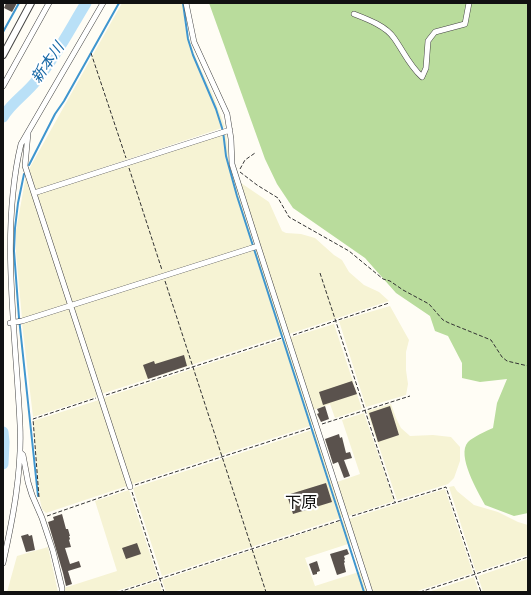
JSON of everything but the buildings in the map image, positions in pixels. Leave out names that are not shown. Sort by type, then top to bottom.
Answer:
[{"type":"street","points":[[3,55],[31,3]]},
{"type":"street","points":[[3,86],[49,3]]},
{"type":"street","points":[[6,208],[10,177],[14,161],[21,144],[103,3]]},
{"type":"street","points":[[186,3],[194,42],[227,114],[230,130],[232,164],[237,172],[258,246],[370,592]]},
{"type":"street","points":[[354,14],[381,27],[394,36],[412,68],[422,77],[426,68],[428,41],[435,32],[464,24],[469,3]]},
{"type":"street","points":[[29,130],[25,166],[130,487]]},
{"type":"street","points":[[34,193],[230,130]]},
{"type":"street","points":[[10,323],[22,321],[258,246]]},
{"type":"street","points":[[3,563],[14,514],[20,452],[20,425],[5,263]]},
{"type":"street","points":[[20,452],[28,482],[42,518],[56,565],[62,592]]},
{"type":"path","points":[[91,53],[194,366],[266,592]]},
{"type":"path","points":[[255,153],[245,160],[237,172],[278,198],[289,217],[314,230],[349,252],[383,278],[429,304],[443,320],[491,340],[507,362],[528,366]]},
{"type":"path","points":[[320,273],[395,503]]},
{"type":"path","points":[[36,502],[39,500],[39,496],[32,419],[389,304]]},
{"type":"path","points":[[42,518],[130,487],[410,396]]},
{"type":"path","points":[[130,487],[164,592]]},
{"type":"path","points":[[119,592],[446,487],[481,592]]},
{"type":"path","points":[[420,592],[528,557]]},
{"type":"shaded area","points":[[122,3],[183,3],[185,27],[196,59],[213,95],[225,127],[36,190],[29,169]]},
{"type":"shaded area","points":[[226,132],[229,163],[254,245],[72,303],[37,194]]},
{"type":"shaded area","points":[[26,175],[68,305],[22,319],[16,252],[16,231]]},
{"type":"shaded area","points":[[241,183],[269,202],[282,231],[315,238],[342,260],[349,272],[364,285],[379,292],[389,301],[289,334],[240,184]]},
{"type":"shaded area","points":[[256,248],[284,335],[101,394],[73,307]]},
{"type":"shaded area","points":[[390,306],[409,340],[406,352],[408,384],[406,395],[366,407],[339,321]]},
{"type":"shaded area","points":[[69,308],[98,396],[33,417],[22,323]]},
{"type":"shaded area","points":[[334,324],[362,409],[335,418],[330,404],[313,410],[289,338]]},
{"type":"shaded area","points":[[285,339],[313,425],[132,484],[103,398]]},
{"type":"shaded area","points":[[99,400],[127,486],[46,513],[42,509],[39,496],[33,421]]},
{"type":"shaded area","points":[[391,404],[401,428],[410,436],[433,435],[451,437],[460,447],[460,461],[454,478],[448,484],[397,500],[367,411]]},
{"type":"shaded area","points":[[364,413],[394,501],[348,516],[337,482],[360,474],[342,420]]},
{"type":"shaded area","points":[[315,429],[343,517],[162,576],[133,488]]},
{"type":"shaded area","points":[[454,486],[457,491],[474,505],[498,512],[518,522],[528,525],[528,555],[476,572],[449,487]]},
{"type":"shaded area","points":[[445,489],[473,573],[414,592],[373,592],[349,519]]},
{"type":"shaded area","points":[[129,490],[158,578],[113,592],[64,592],[64,588],[117,571],[95,501]]},
{"type":"shaded area","points":[[344,520],[351,543],[305,558],[315,586],[362,571],[368,591],[166,592],[162,580]]},
{"type":"shaded area","points":[[48,547],[58,592],[7,592],[17,556]]},
{"type":"shaded area","points":[[528,559],[528,592],[483,592],[478,576]]},
{"type":"shaded area","points":[[474,577],[479,592],[428,592]]},
{"type":"shaded area","points":[[159,581],[162,592],[124,592]]},
{"type":"green space","points":[[209,3],[528,3],[528,513],[514,516],[485,505],[469,474],[466,464],[465,448],[468,442],[476,436],[493,428],[497,403],[507,379],[480,382],[462,378],[462,363],[448,336],[435,331],[430,316],[396,293],[365,258],[293,208],[277,184],[265,159]]},
{"type":"waterway","points":[[3,32],[19,3]]},
{"type":"waterway","name":"新本川","points":[[3,117],[10,107],[32,86],[43,72],[86,3]]},
{"type":"waterway","points":[[29,165],[55,114],[64,101],[119,3]]},
{"type":"waterway","points":[[183,3],[188,39],[193,55],[216,109],[223,131],[226,156],[237,196],[364,592]]},
{"type":"waterway","points":[[24,174],[18,203],[14,251],[19,318],[38,496]]},
{"type":"waterway","name":"新本川","points":[[3,432],[3,464]]},
{"type":"district","name":"下原","points":[[301,503]]}]
